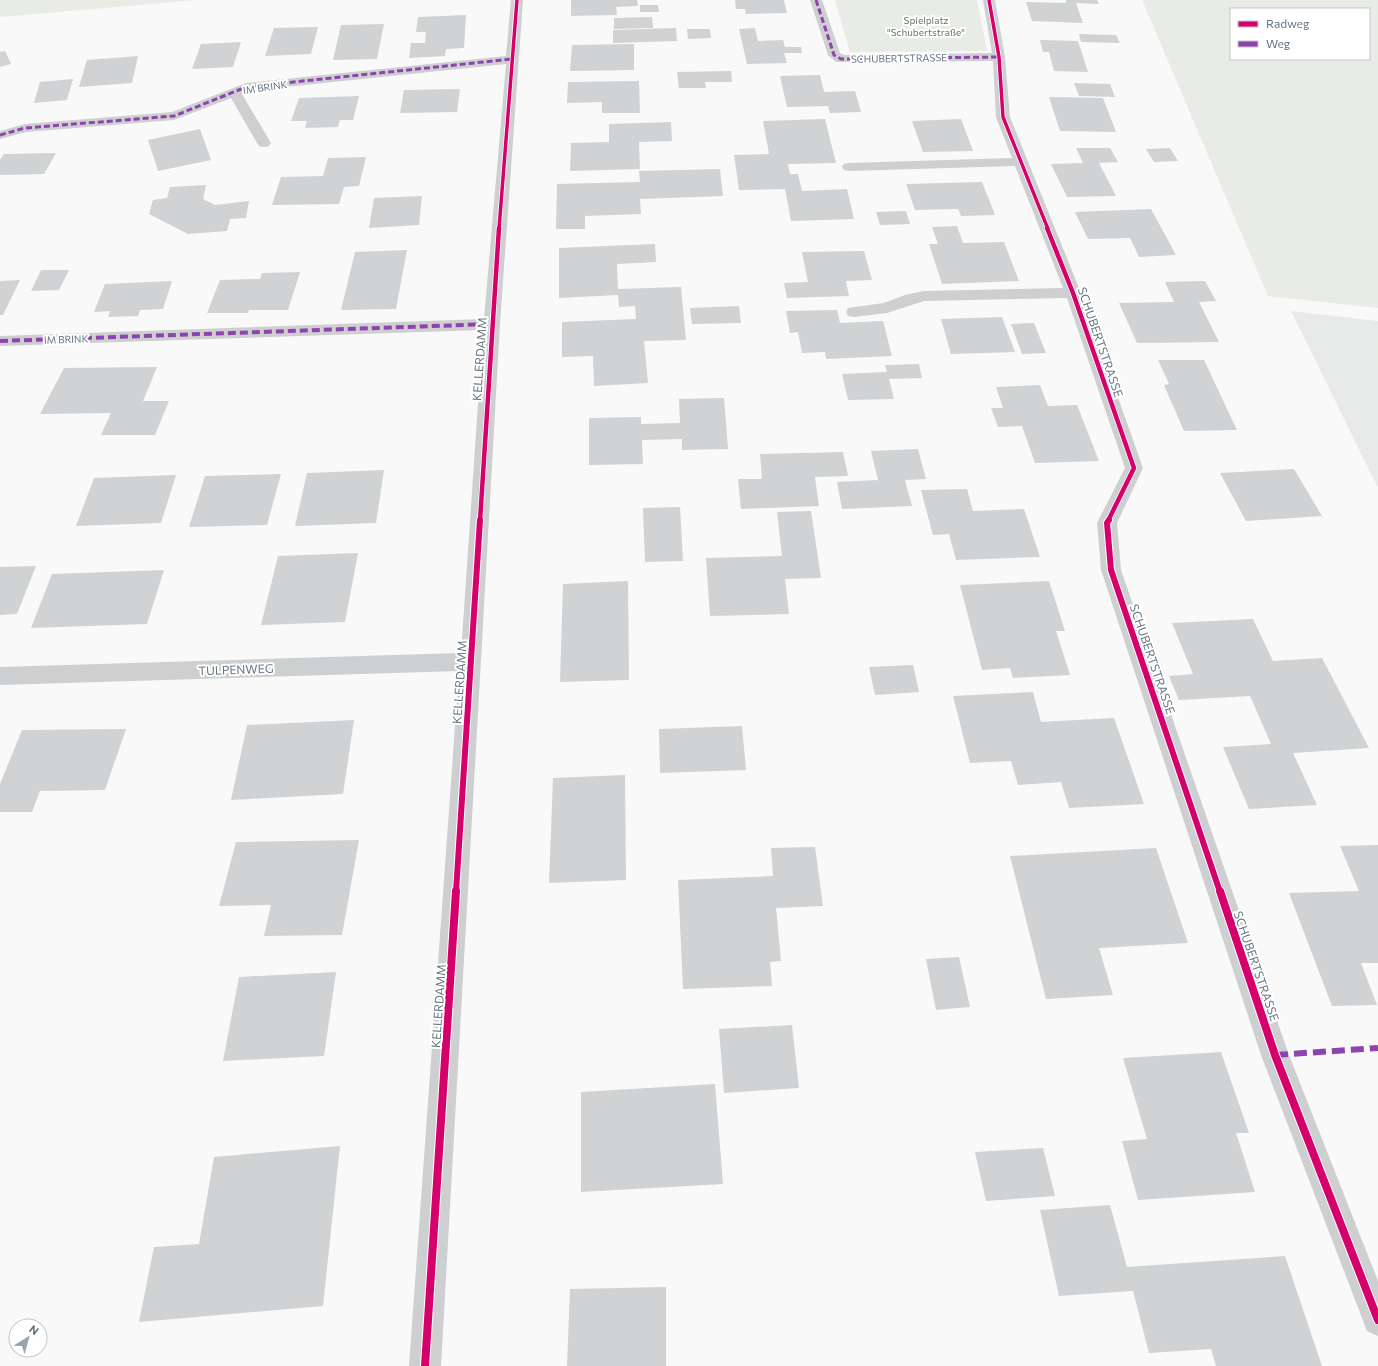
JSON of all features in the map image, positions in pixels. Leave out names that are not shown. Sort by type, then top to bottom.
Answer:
[{"type":"street","name":"KELLERDAMM","points":[[425,1366],[492,324],[516,0]]},
{"type":"street","name":"SCHUBERTSTRASSE","points":[[816,0],[834,55],[841,59],[1000,57]]},
{"type":"street","name":"SCHUBERTSTRASSE","points":[[989,0],[1000,57],[1003,117],[1073,293],[1134,468],[1107,523],[1111,570],[1276,1055],[1378,1320]]},
{"type":"street","name":"IM BRINK","points":[[0,135],[25,128],[174,116],[246,87],[512,59]]},
{"type":"street","points":[[234,92],[264,143]]},
{"type":"street","points":[[849,167],[1021,162]]},
{"type":"street","points":[[854,312],[887,308],[924,296],[1073,293]]},
{"type":"street","name":"IM BRINK","points":[[0,341],[492,324]]},
{"type":"street","name":"TULPENWEG","points":[[0,676],[471,662]]},
{"type":"shaded area","points":[[1291,311],[1378,321],[1378,488]]},
{"type":"green space","points":[[0,0],[197,0],[0,17]]},
{"type":"green space","name":"Spielplatz \"Schubertstraße\"","points":[[835,0],[977,0],[987,51],[850,52]]},
{"type":"green space","points":[[1142,0],[1378,0],[1378,308],[1268,296]]},
{"type":"green space","points":[[1366,337],[1378,338],[1378,363]]},
{"type":"building","points":[[571,0],[637,0],[638,6],[616,7],[617,15],[571,16]]},
{"type":"building","points":[[735,0],[784,0],[787,13],[746,14],[745,9],[736,9]]},
{"type":"building","points":[[1066,0],[1097,0],[1099,4],[1076,3],[1083,23],[1032,21],[1026,2],[1066,3]]},
{"type":"building","points":[[640,5],[658,5],[659,12],[640,12]]},
{"type":"building","points":[[466,15],[464,48],[446,49],[445,56],[409,58],[411,43],[425,43],[426,32],[416,32],[418,17]]},
{"type":"building","points":[[652,17],[653,28],[614,29],[614,18]]},
{"type":"building","points":[[384,24],[377,59],[333,60],[341,25]]},
{"type":"building","points":[[318,27],[311,54],[265,56],[274,28]]},
{"type":"building","points":[[676,28],[677,41],[613,43],[613,30]]},
{"type":"building","points":[[755,28],[758,41],[783,40],[785,47],[801,47],[802,53],[784,53],[787,63],[747,64],[739,29]]},
{"type":"building","points":[[687,29],[710,29],[711,38],[688,39]]},
{"type":"building","points":[[1079,34],[1116,35],[1120,43],[1081,42]]},
{"type":"building","points":[[1040,40],[1078,41],[1088,72],[1054,71],[1049,52],[1043,52]]},
{"type":"building","points":[[241,42],[233,67],[192,69],[201,44]]},
{"type":"building","points":[[634,44],[634,70],[570,71],[572,45]]},
{"type":"building","points":[[5,51],[11,64],[0,67],[0,52]]},
{"type":"building","points":[[138,56],[132,83],[79,87],[87,60]]},
{"type":"building","points":[[731,71],[732,82],[705,82],[706,88],[679,88],[677,72]]},
{"type":"building","points":[[820,75],[824,92],[855,91],[861,112],[830,113],[828,106],[787,107],[780,76]]},
{"type":"building","points":[[73,79],[67,100],[34,103],[40,82]]},
{"type":"building","points":[[639,81],[640,113],[602,113],[602,102],[567,103],[568,82]]},
{"type":"building","points":[[1074,83],[1110,84],[1115,97],[1079,96]]},
{"type":"building","points":[[460,89],[457,112],[400,113],[404,90]]},
{"type":"building","points":[[359,96],[353,120],[340,120],[338,127],[305,128],[307,121],[291,121],[299,98]]},
{"type":"building","points":[[1049,97],[1103,98],[1116,132],[1060,131]]},
{"type":"building","points":[[825,119],[836,163],[788,164],[790,174],[798,174],[802,191],[847,189],[854,219],[791,221],[785,189],[739,190],[734,155],[769,154],[763,121]]},
{"type":"building","points":[[961,119],[973,151],[923,152],[912,121]]},
{"type":"building","points":[[671,122],[672,141],[639,142],[640,169],[570,171],[571,143],[609,142],[609,124]]},
{"type":"building","points":[[200,129],[211,160],[158,171],[148,140]]},
{"type":"building","points":[[1076,148],[1110,148],[1118,162],[1099,163],[1116,196],[1067,197],[1051,164],[1083,163]]},
{"type":"building","points":[[1170,148],[1178,161],[1154,162],[1146,149]]},
{"type":"building","points":[[56,153],[44,174],[0,175],[0,160],[4,154]]},
{"type":"building","points":[[366,157],[359,186],[344,187],[339,204],[272,205],[281,177],[323,176],[328,158]]},
{"type":"building","points":[[720,169],[723,196],[640,199],[641,214],[585,216],[585,229],[556,229],[557,184],[640,182],[639,171]]},
{"type":"building","points":[[982,182],[995,215],[961,216],[958,209],[915,210],[906,184]]},
{"type":"building","points":[[206,185],[203,199],[215,205],[249,201],[246,218],[230,219],[227,231],[188,234],[149,214],[153,200],[167,198],[170,187]]},
{"type":"building","points":[[422,196],[419,225],[369,228],[374,198]]},
{"type":"building","points":[[1151,209],[1176,255],[1139,257],[1130,238],[1088,239],[1075,212]]},
{"type":"building","points":[[906,211],[910,224],[880,225],[876,212]]},
{"type":"building","points":[[957,226],[963,243],[1004,242],[1019,281],[942,284],[929,244],[938,244],[932,227]]},
{"type":"building","points":[[655,244],[656,262],[617,264],[618,289],[681,287],[686,340],[644,341],[648,383],[594,386],[593,356],[562,357],[562,322],[636,319],[635,306],[619,307],[618,295],[559,298],[559,248]]},
{"type":"building","points":[[407,250],[396,309],[341,310],[355,252]]},
{"type":"building","points":[[864,251],[872,280],[846,281],[849,296],[787,298],[784,283],[808,282],[802,252]]},
{"type":"building","points":[[41,270],[69,270],[59,290],[31,291]]},
{"type":"building","points":[[300,272],[288,310],[249,310],[248,313],[207,313],[220,280],[260,279],[262,273]]},
{"type":"building","points":[[20,280],[3,315],[0,315],[0,281]]},
{"type":"building","points":[[172,281],[163,309],[140,310],[138,316],[108,317],[110,311],[94,312],[105,284]]},
{"type":"building","points":[[1205,281],[1216,301],[1199,302],[1219,342],[1137,343],[1119,303],[1174,302],[1165,282]]},
{"type":"building","points":[[739,306],[741,323],[692,324],[690,308]]},
{"type":"building","points":[[837,310],[840,323],[883,321],[892,356],[826,359],[825,352],[802,353],[798,332],[790,333],[786,311]]},
{"type":"building","points":[[1002,317],[1015,352],[951,354],[941,319]]},
{"type":"building","points":[[1034,323],[1046,353],[1022,354],[1011,324]]},
{"type":"building","points":[[1158,360],[1204,360],[1237,430],[1184,431],[1164,385],[1169,384]]},
{"type":"building","points":[[919,364],[922,378],[889,379],[894,399],[848,400],[842,374],[887,372],[885,365]]},
{"type":"building","points":[[157,367],[143,401],[169,401],[155,435],[101,435],[111,413],[40,414],[64,368]]},
{"type":"building","points":[[1040,385],[1048,406],[1077,405],[1099,461],[1035,463],[1022,426],[998,427],[991,408],[1003,408],[996,387]]},
{"type":"building","points":[[724,398],[728,449],[682,450],[682,439],[642,440],[643,464],[589,465],[589,418],[641,417],[641,424],[680,423],[679,399]]},
{"type":"building","points":[[918,449],[926,479],[905,480],[912,506],[842,509],[837,482],[878,480],[871,451]]},
{"type":"building","points":[[843,452],[848,476],[815,477],[819,506],[741,509],[738,479],[762,479],[760,454]]},
{"type":"building","points":[[1294,469],[1322,516],[1246,521],[1220,473]]},
{"type":"building","points":[[384,470],[376,523],[295,526],[307,473]]},
{"type":"building","points":[[281,474],[267,525],[189,527],[205,476]]},
{"type":"building","points":[[176,475],[161,523],[76,526],[94,478]]},
{"type":"building","points":[[967,489],[973,511],[1024,509],[1040,557],[956,560],[949,534],[933,535],[921,490]]},
{"type":"building","points":[[680,507],[683,561],[645,562],[643,508]]},
{"type":"building","points":[[811,511],[821,578],[785,579],[789,614],[710,616],[706,558],[782,556],[777,512]]},
{"type":"building","points":[[358,553],[345,622],[261,625],[278,556]]},
{"type":"building","points":[[36,566],[17,614],[0,615],[0,567]]},
{"type":"building","points":[[164,570],[147,624],[31,628],[52,574]]},
{"type":"building","points":[[628,581],[629,680],[560,682],[563,584]]},
{"type":"building","points":[[1049,581],[1065,631],[1056,631],[1070,675],[1013,678],[1010,668],[982,670],[960,585]]},
{"type":"building","points":[[1253,619],[1273,661],[1322,658],[1369,748],[1293,753],[1317,805],[1249,809],[1223,747],[1271,744],[1250,696],[1179,700],[1169,676],[1193,674],[1172,623]]},
{"type":"building","points":[[913,665],[919,692],[875,695],[869,667]]},
{"type":"building","points":[[1033,692],[1041,722],[1114,718],[1144,804],[1069,808],[1061,782],[1018,785],[1011,761],[970,763],[953,696]]},
{"type":"building","points":[[354,720],[343,794],[231,800],[247,725]]},
{"type":"building","points":[[742,726],[746,770],[660,773],[659,729]]},
{"type":"building","points":[[126,729],[105,790],[40,791],[32,812],[0,812],[0,784],[22,730]]},
{"type":"building","points":[[625,775],[626,880],[549,883],[553,778]]},
{"type":"building","points":[[359,840],[342,935],[264,936],[271,905],[219,906],[236,842]]},
{"type":"building","points":[[1378,845],[1378,963],[1361,963],[1377,1005],[1332,1006],[1289,893],[1359,891],[1340,846]]},
{"type":"building","points":[[815,847],[823,906],[776,908],[781,961],[770,962],[772,986],[683,989],[678,880],[773,876],[771,848]]},
{"type":"building","points":[[1156,848],[1188,943],[1099,948],[1113,995],[1046,999],[1010,856]]},
{"type":"building","points":[[959,957],[970,1007],[936,1010],[926,959]]},
{"type":"building","points":[[336,972],[324,1056],[223,1061],[239,977]]},
{"type":"building","points":[[792,1025],[799,1088],[724,1093],[719,1029]]},
{"type":"building","points":[[1221,1052],[1249,1133],[1236,1133],[1255,1192],[1138,1200],[1122,1141],[1147,1139],[1123,1058]]},
{"type":"building","points":[[715,1084],[723,1184],[581,1192],[581,1092]]},
{"type":"building","points":[[340,1146],[323,1306],[139,1322],[154,1247],[199,1244],[214,1157]]},
{"type":"building","points":[[1043,1148],[1055,1196],[986,1201],[975,1152]]},
{"type":"building","points":[[1110,1205],[1127,1267],[1285,1256],[1322,1366],[1216,1366],[1211,1349],[1149,1353],[1133,1291],[1059,1296],[1040,1210]]},
{"type":"building","points":[[666,1287],[666,1366],[567,1366],[570,1289]]},
{"type":"marked path","points":[[816,0],[834,55],[841,59],[999,57]]},
{"type":"marked path","points":[[0,135],[25,128],[174,116],[246,87],[512,59]]},
{"type":"marked path","points":[[0,341],[492,324]]},
{"type":"marked path","points":[[1275,1055],[1378,1048]]},
{"type":"cycle path","points":[[425,1366],[492,324],[517,0]]},
{"type":"cycle path","points":[[989,0],[999,57],[1003,117],[1073,293],[1134,468],[1107,523],[1111,570],[1275,1055],[1378,1320]]}]
